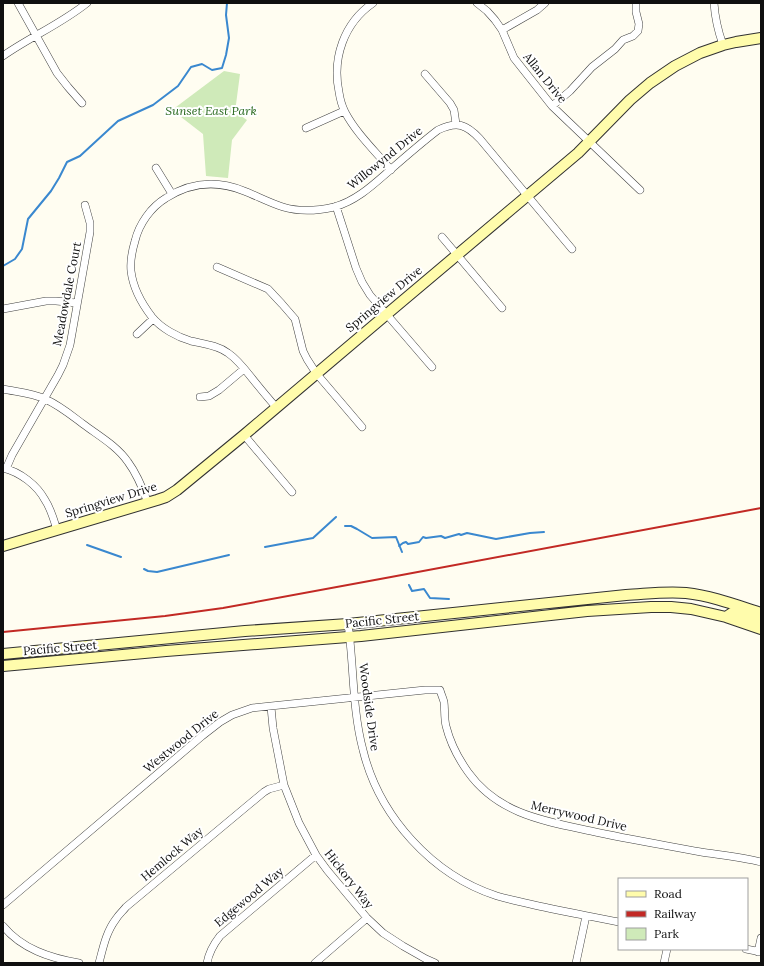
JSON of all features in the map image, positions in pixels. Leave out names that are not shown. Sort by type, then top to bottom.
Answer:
[{"type":"main road","name":"Springview Drive","points":[[3,546],[166,497],[244,435],[578,154],[630,100],[650,83],[663,73],[700,53],[723,45],[761,38]]},
{"type":"main road","name":"Pacific Street","points":[[3,654],[245,631],[348,624],[658,593],[684,593],[711,598],[734,604],[761,614]]},
{"type":"main road","points":[[671,593],[671,607]]},
{"type":"main road","points":[[586,600],[587,611]]},
{"type":"main road","name":"Pacific Street","points":[[3,666],[166,651],[350,637],[587,611],[651,607],[691,609],[726,617],[761,629]]},
{"type":"main road","points":[[726,617],[735,611],[761,622]]},
{"type":"main road","points":[[186,637],[194,642],[207,641],[213,648],[221,640],[240,638],[245,631]]},
{"type":"main road","points":[[72,647],[79,650],[98,651],[101,657]]},
{"type":"main road","points":[[3,659],[21,657],[23,652]]},
{"type":"street","points":[[18,3],[57,73],[82,103]]},
{"type":"street","points":[[3,56],[17,46],[66,18],[87,3]]},
{"type":"street","points":[[373,3],[351,25],[345,35],[338,58],[336,72],[337,84],[344,111],[357,130],[391,170]]},
{"type":"street","name":"Allan Drive","points":[[477,3],[495,20],[502,30],[514,58],[552,106],[640,190]]},
{"type":"street","points":[[502,30],[537,10],[545,3]]},
{"type":"street","points":[[552,106],[570,91],[592,67],[615,49],[623,40],[633,36],[638,31],[639,24],[636,12],[636,3]]},
{"type":"street","points":[[714,3],[716,25],[723,45]]},
{"type":"street","points":[[425,74],[450,103],[454,110],[456,124],[473,132],[572,249]]},
{"type":"street","points":[[306,128],[344,111]]},
{"type":"street","name":"Willowynd Drive","points":[[276,407],[236,360],[224,351],[208,344],[178,336],[154,319],[144,307],[136,290],[131,271],[131,260],[136,236],[141,225],[162,200],[183,188],[195,185],[219,184],[230,186],[282,207],[294,210],[320,210],[336,206],[348,202],[369,188],[438,130],[446,126],[456,124]]},
{"type":"street","points":[[156,168],[172,194]]},
{"type":"street","name":"Meadowdale Court","points":[[5,468],[58,376],[67,355],[90,232],[90,223],[85,205]]},
{"type":"street","points":[[336,206],[362,282],[370,295],[432,367]]},
{"type":"street","points":[[442,237],[502,308]]},
{"type":"street","points":[[217,267],[268,289],[282,304],[295,320],[303,351],[316,373],[362,427]]},
{"type":"street","points":[[3,309],[56,300],[77,303]]},
{"type":"street","points":[[137,334],[154,319]]},
{"type":"street","points":[[200,397],[209,396],[219,390],[244,369]]},
{"type":"street","points":[[3,389],[30,394],[44,398],[56,404],[119,452],[127,461],[140,481],[148,503]]},
{"type":"street","points":[[244,435],[292,492]]},
{"type":"street","points":[[5,468],[24,478],[40,492],[50,510],[57,530]]},
{"type":"street","name":"Woodside Drive","points":[[348,624],[359,730],[367,764],[374,784],[385,804],[396,821],[420,848],[447,871],[477,888],[496,896],[618,922]]},
{"type":"street","name":"Westwood Drive","points":[[3,905],[202,736],[232,715],[252,708],[424,690],[440,690]]},
{"type":"street","name":"Merrywood Drive","points":[[440,690],[444,702],[446,725],[451,741],[459,758],[468,773],[480,786],[494,799],[510,808],[526,815],[552,822],[633,840],[761,862]]},
{"type":"street","name":"Hickory Way","points":[[272,706],[273,728],[284,784],[299,822],[316,855],[366,918],[403,946],[435,963]]},
{"type":"street","name":"Hemlock Way","points":[[100,963],[102,948],[108,933],[116,919],[126,907],[264,792],[284,784]]},
{"type":"street","name":"Edgewood Way","points":[[207,963],[212,946],[220,936],[316,855]]},
{"type":"street","points":[[576,963],[586,916]]},
{"type":"street","points":[[315,963],[366,918]]},
{"type":"street","points":[[3,926],[25,945],[37,951],[51,957],[79,963]]},
{"type":"street","points":[[748,949],[759,952],[761,938]]},
{"type":"street","points":[[664,963],[667,950]]},
{"type":"green space","name":"Sunset East Park","points":[[224,71],[240,74],[235,112],[247,120],[232,140],[228,178],[206,176],[203,134],[172,110]]},
{"type":"waterway","points":[[3,266],[15,259],[22,249],[28,219],[51,191],[67,162],[80,156],[118,121],[153,105],[178,86],[191,67],[202,64],[212,70],[222,68],[229,38],[226,15],[227,3]]},
{"type":"waterway","points":[[265,547],[313,538],[336,517]]},
{"type":"waterway","points":[[345,526],[351,526],[372,538],[396,537],[402,552]]},
{"type":"waterway","points":[[399,546],[406,542],[408,544],[419,542],[423,537],[441,536],[445,538],[467,533],[496,539],[544,532]]},
{"type":"waterway","points":[[87,545],[121,557]]},
{"type":"waterway","points":[[144,569],[157,572],[229,555]]},
{"type":"waterway","points":[[409,585],[412,591],[424,589],[430,598],[449,599]]},
{"type":"railway","points":[[3,632],[165,616],[223,608],[761,508]]}]
